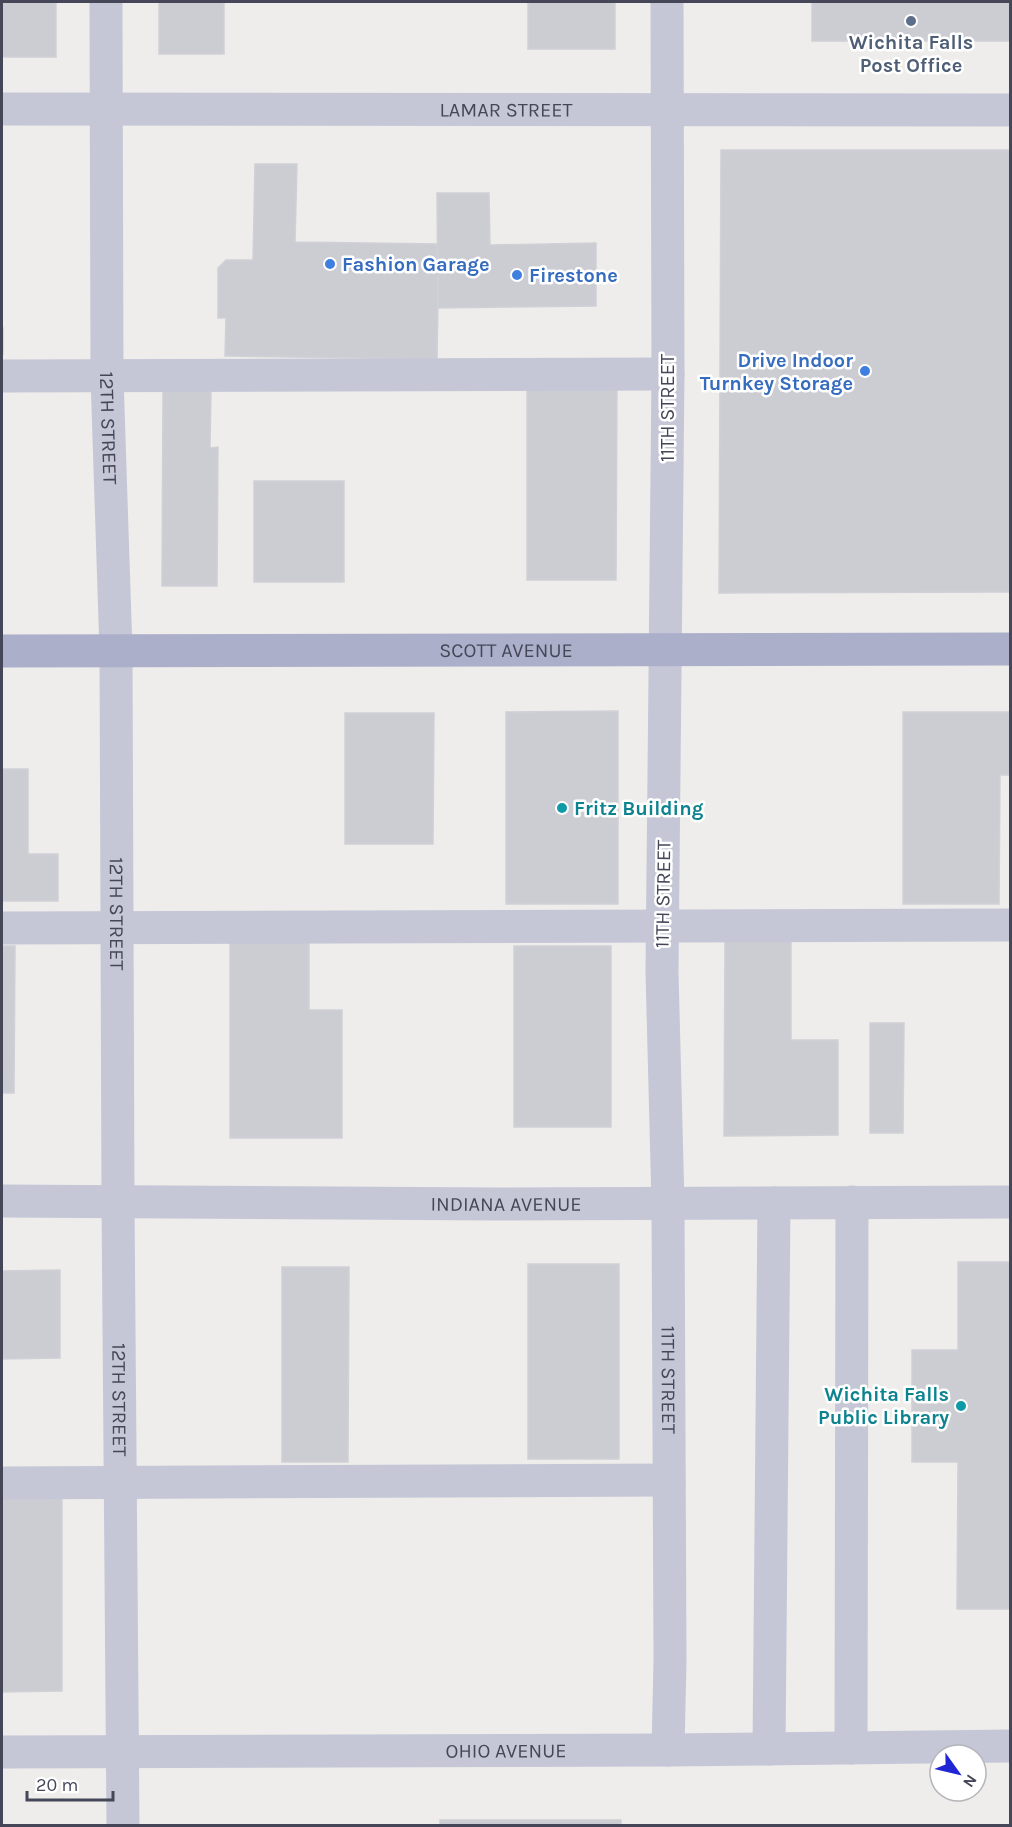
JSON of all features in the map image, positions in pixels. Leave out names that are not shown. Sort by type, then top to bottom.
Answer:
[{"type":"main road","name":"SCOTT AVENUE","points":[[2,651],[1011,649]]},
{"type":"street","name":"12TH STREET","points":[[106,2],[107,377],[116,651],[123,1826]]},
{"type":"street","name":"11TH STREET","points":[[667,2],[668,374],[662,972],[668,1203],[670,1660],[668,1750]]},
{"type":"street","name":"LAMAR STREET","points":[[2,110],[1011,110]]},
{"type":"street","points":[[2,376],[668,374]]},
{"type":"street","points":[[2,928],[1011,925]]},
{"type":"street","name":"INDIANA AVENUE","points":[[2,1201],[1011,1202]]},
{"type":"street","points":[[769,1749],[774,1203]]},
{"type":"street","points":[[851,1748],[852,1203]]},
{"type":"street","points":[[2,1483],[669,1480]]},
{"type":"street","name":"OHIO AVENUE","points":[[2,1752],[668,1750],[1011,1746]]},
{"type":"building","points":[[2,2],[56,2],[56,57],[2,57]]},
{"type":"building","points":[[159,2],[224,2],[224,54],[159,54]]},
{"type":"building","points":[[528,2],[615,2],[615,49],[528,49]]},
{"type":"building","name":"Wichita Falls Post Office","points":[[812,2],[1010,2],[1010,41],[812,41]]},
{"type":"building","name":"Drive Indoor Turnkey Storage","points":[[721,150],[1010,150],[1010,592],[719,593]]},
{"type":"building","name":"Fashion Garage","points":[[255,164],[297,164],[295,242],[439,244],[437,359],[225,356],[226,318],[218,318],[218,268],[226,260],[253,260]]},
{"type":"building","name":"Firestone","points":[[437,193],[489,193],[490,245],[596,243],[596,306],[438,308]]},
{"type":"building","points":[[3,328],[3,354],[2,354]]},
{"type":"building","points":[[527,386],[617,386],[616,580],[527,580]]},
{"type":"building","points":[[163,390],[211,390],[210,448],[218,447],[217,586],[162,586]]},
{"type":"building","points":[[254,481],[344,481],[344,582],[254,582]]},
{"type":"building","name":"Fritz Building","points":[[618,711],[618,904],[506,904],[506,712]]},
{"type":"building","points":[[903,712],[1010,712],[1010,775],[1000,775],[999,904],[903,904]]},
{"type":"building","points":[[345,713],[434,713],[433,844],[345,844]]},
{"type":"building","points":[[2,769],[28,769],[28,854],[58,854],[58,901],[2,901]]},
{"type":"building","points":[[230,941],[309,941],[309,1010],[342,1010],[342,1138],[230,1138]]},
{"type":"building","points":[[725,941],[791,941],[791,1040],[838,1040],[838,1135],[724,1136]]},
{"type":"building","points":[[2,946],[15,946],[14,1093],[2,1093]]},
{"type":"building","points":[[514,946],[611,946],[611,1127],[514,1127]]},
{"type":"building","points":[[870,1023],[904,1023],[903,1133],[870,1133]]},
{"type":"building","name":"Wichita Falls Public Library","points":[[958,1262],[1010,1262],[1010,1609],[957,1609],[958,1462],[912,1462],[912,1350],[958,1350]]},
{"type":"building","points":[[528,1264],[619,1264],[619,1459],[528,1459]]},
{"type":"building","points":[[282,1267],[349,1267],[348,1462],[282,1462]]},
{"type":"building","points":[[60,1270],[60,1358],[2,1359],[2,1271]]},
{"type":"building","points":[[2,1497],[62,1497],[62,1691],[2,1692]]},
{"type":"building","points":[[440,1820],[621,1820],[621,1826],[440,1826]]},
{"type":"place","name":"Wichita Falls Post Office","points":[[911,21]]},
{"type":"place","name":"Fashion Garage","points":[[330,264]]},
{"type":"place","name":"Firestone","points":[[517,275]]},
{"type":"place","name":"Drive Indoor Turnkey Storage","points":[[865,371]]},
{"type":"place","name":"Fritz Building","points":[[562,808]]},
{"type":"place","name":"Wichita Falls Public Library","points":[[961,1406]]}]
